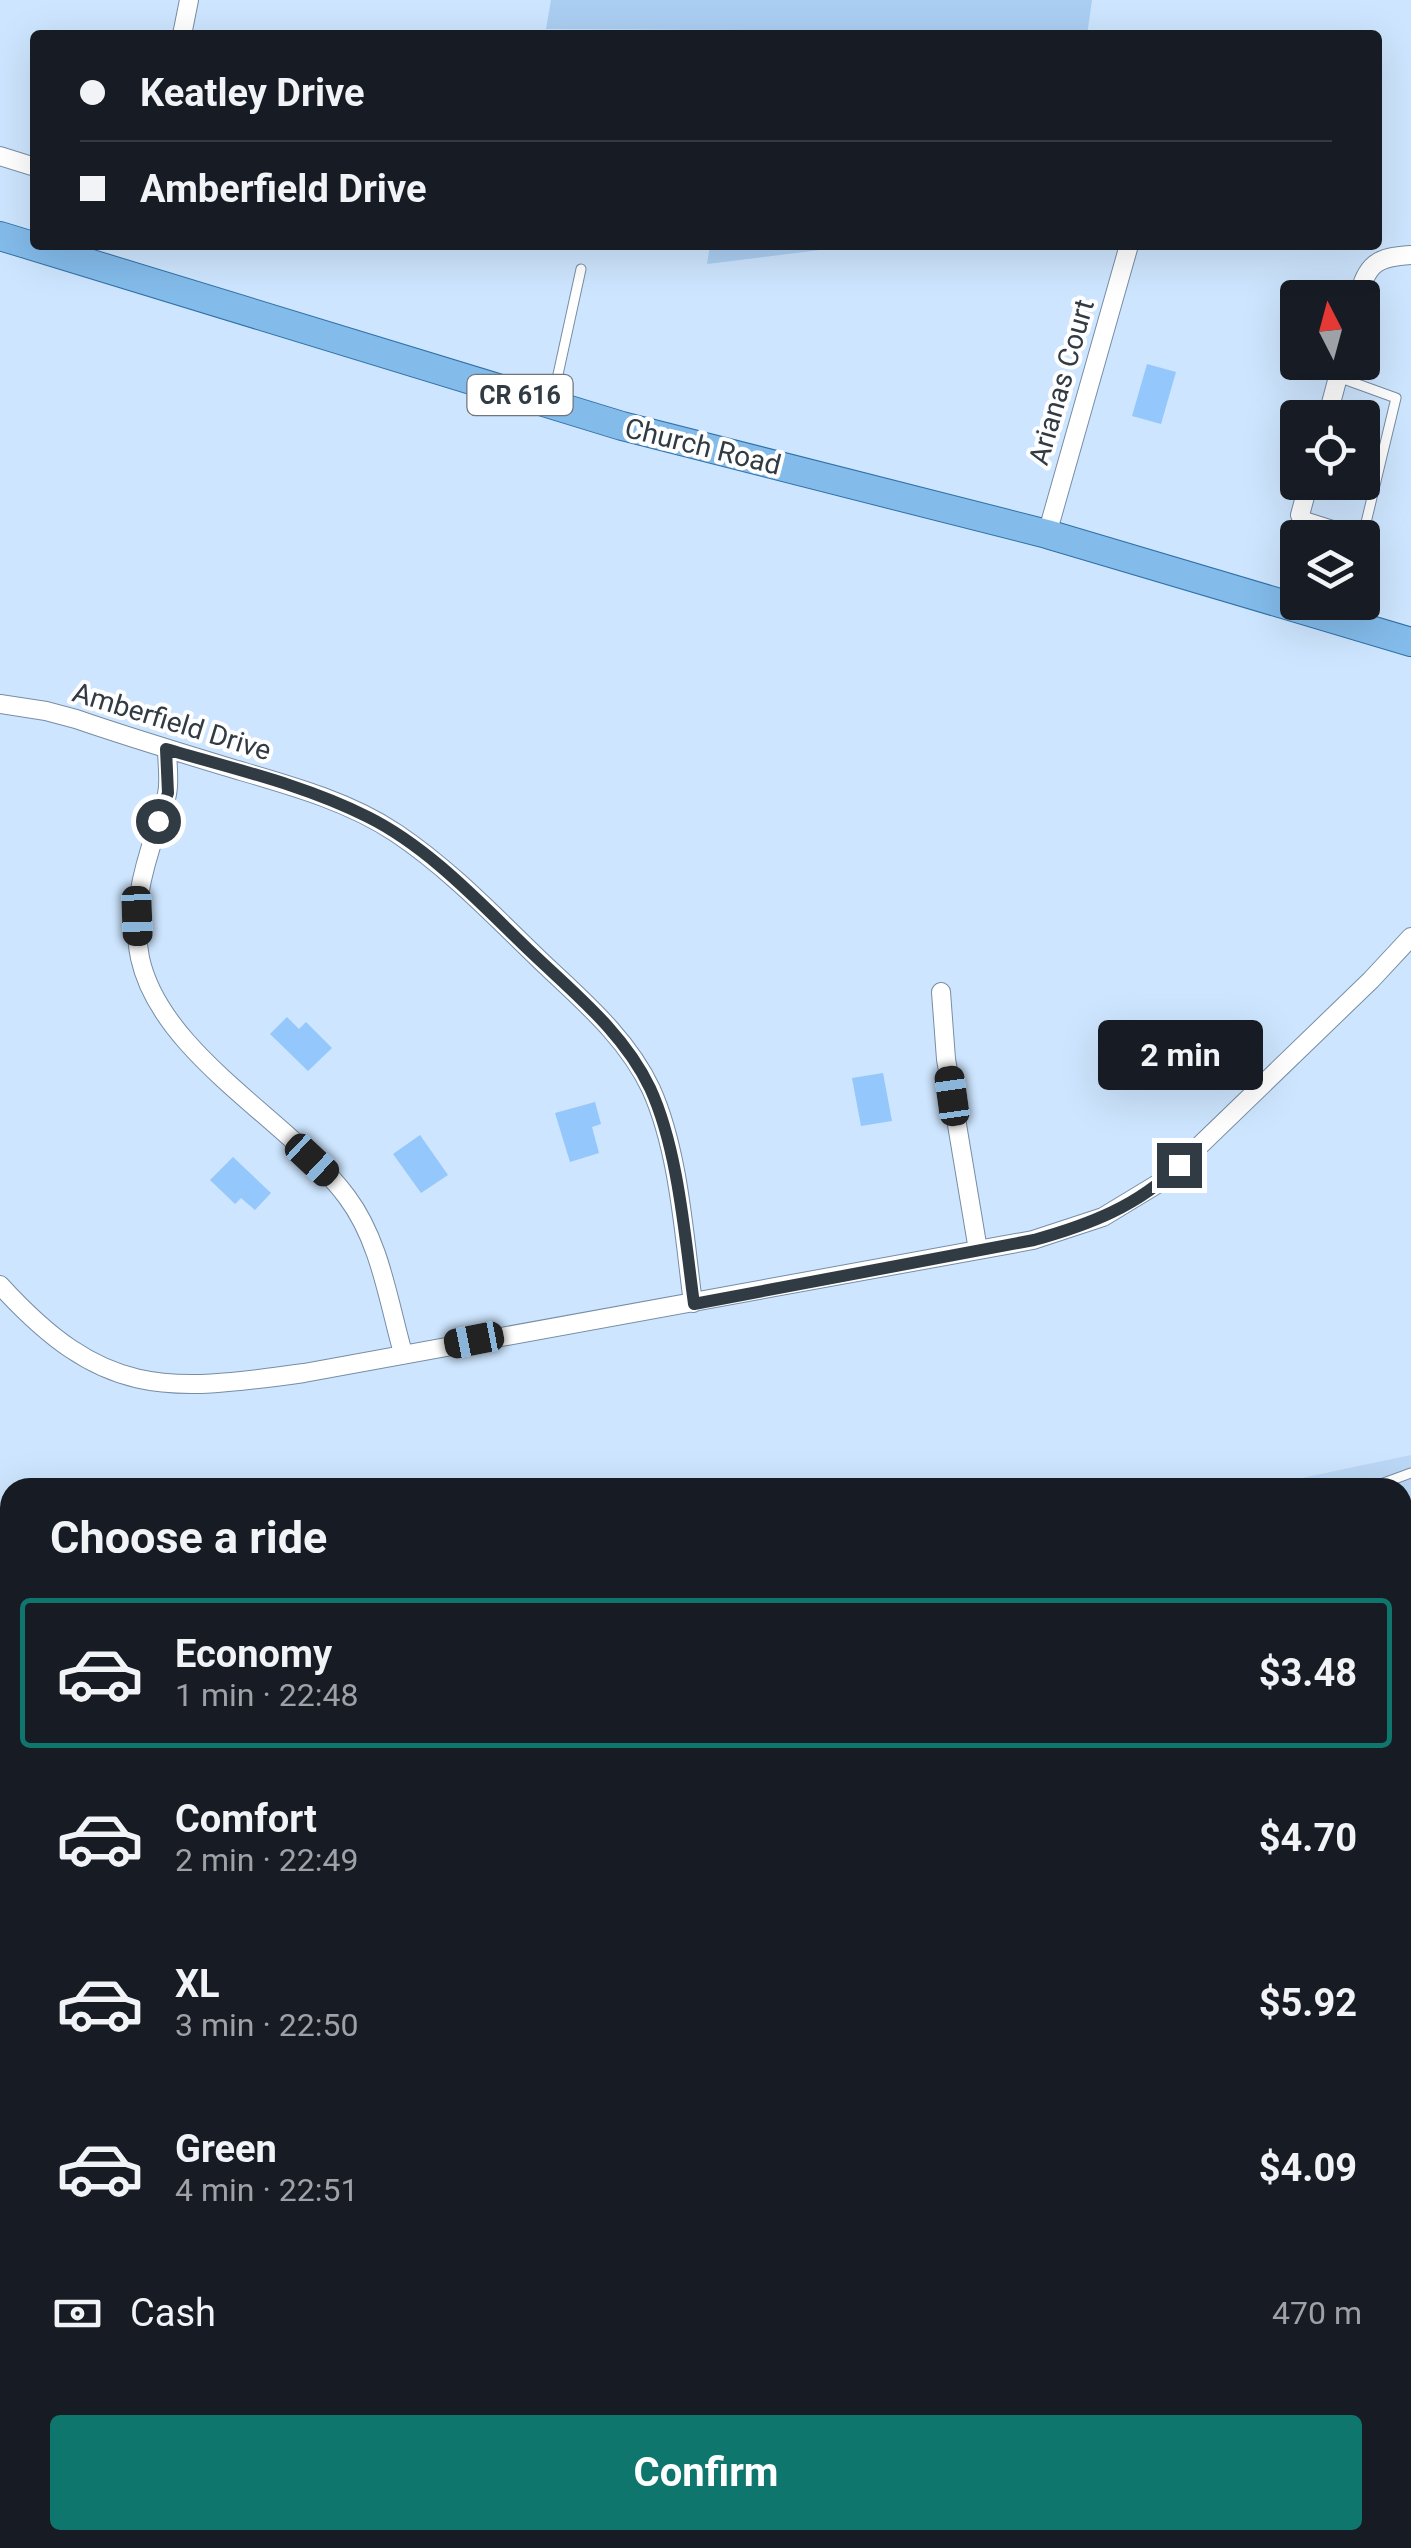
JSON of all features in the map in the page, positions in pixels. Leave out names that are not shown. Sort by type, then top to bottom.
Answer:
[{"type":"main road","name":"Church Road","points":[[0,236],[30,245]]},
{"type":"main road","name":"Church Road","points":[[46,250],[622,426],[1047,534],[1411,642]]},
{"type":"street","points":[[183,30],[189,0]]},
{"type":"street","points":[[0,156],[30,166]]},
{"type":"street","name":"Arianas Court","points":[[1047,534],[1128,250]]},
{"type":"street","points":[[1363,280],[1375,262],[1411,254]]},
{"type":"street","points":[[1300,515],[1304,500]]},
{"type":"street","name":"Amberfield Drive","points":[[0,704],[46,710],[284,784],[369,817],[395,832],[454,879],[609,1027],[639,1068],[659,1113],[680,1205],[694,1304]]},
{"type":"street","points":[[166,749],[168,793],[146,858],[138,897],[138,937],[145,975],[164,1012],[195,1049],[329,1176],[359,1213],[370,1232],[403,1353]]},
{"type":"street","points":[[0,1285],[65,1347],[119,1374],[178,1386],[240,1382],[694,1304],[1034,1240],[1103,1217],[1164,1180],[1372,980],[1411,937]]},
{"type":"street","points":[[942,992],[946,1059],[978,1250]]},
{"type":"lane","points":[[552,404],[582,269]]},
{"type":"lane","points":[[1300,515],[1362,535],[1396,398],[1360,380]]},
{"type":"shaded area","points":[[551,0],[1092,0],[1088,30],[546,29]]},
{"type":"shaded area","points":[[709,250],[820,250],[707,264]]},
{"type":"shaded area","points":[[1411,1455],[1411,1478],[1302,1478]]},
{"type":"building","points":[[1147,364],[1176,372],[1161,424],[1132,416]]},
{"type":"building","points":[[287,1017],[299,1029],[306,1022],[332,1048],[308,1071],[270,1034]]},
{"type":"building","points":[[883,1073],[892,1121],[861,1126],[852,1078]]},
{"type":"building","points":[[595,1102],[601,1124],[592,1127],[599,1153],[570,1162],[555,1113]]},
{"type":"building","points":[[420,1135],[448,1175],[421,1193],[393,1154]]},
{"type":"building","points":[[233,1157],[271,1193],[255,1210],[241,1198],[235,1204],[210,1180]]},
{"type":"route","points":[[158,821],[168,793],[166,749],[342,805],[395,832],[443,869],[609,1027],[639,1068],[651,1090],[665,1136],[680,1205],[694,1304],[1034,1240],[1069,1230],[1134,1201],[1179,1165]]}]
